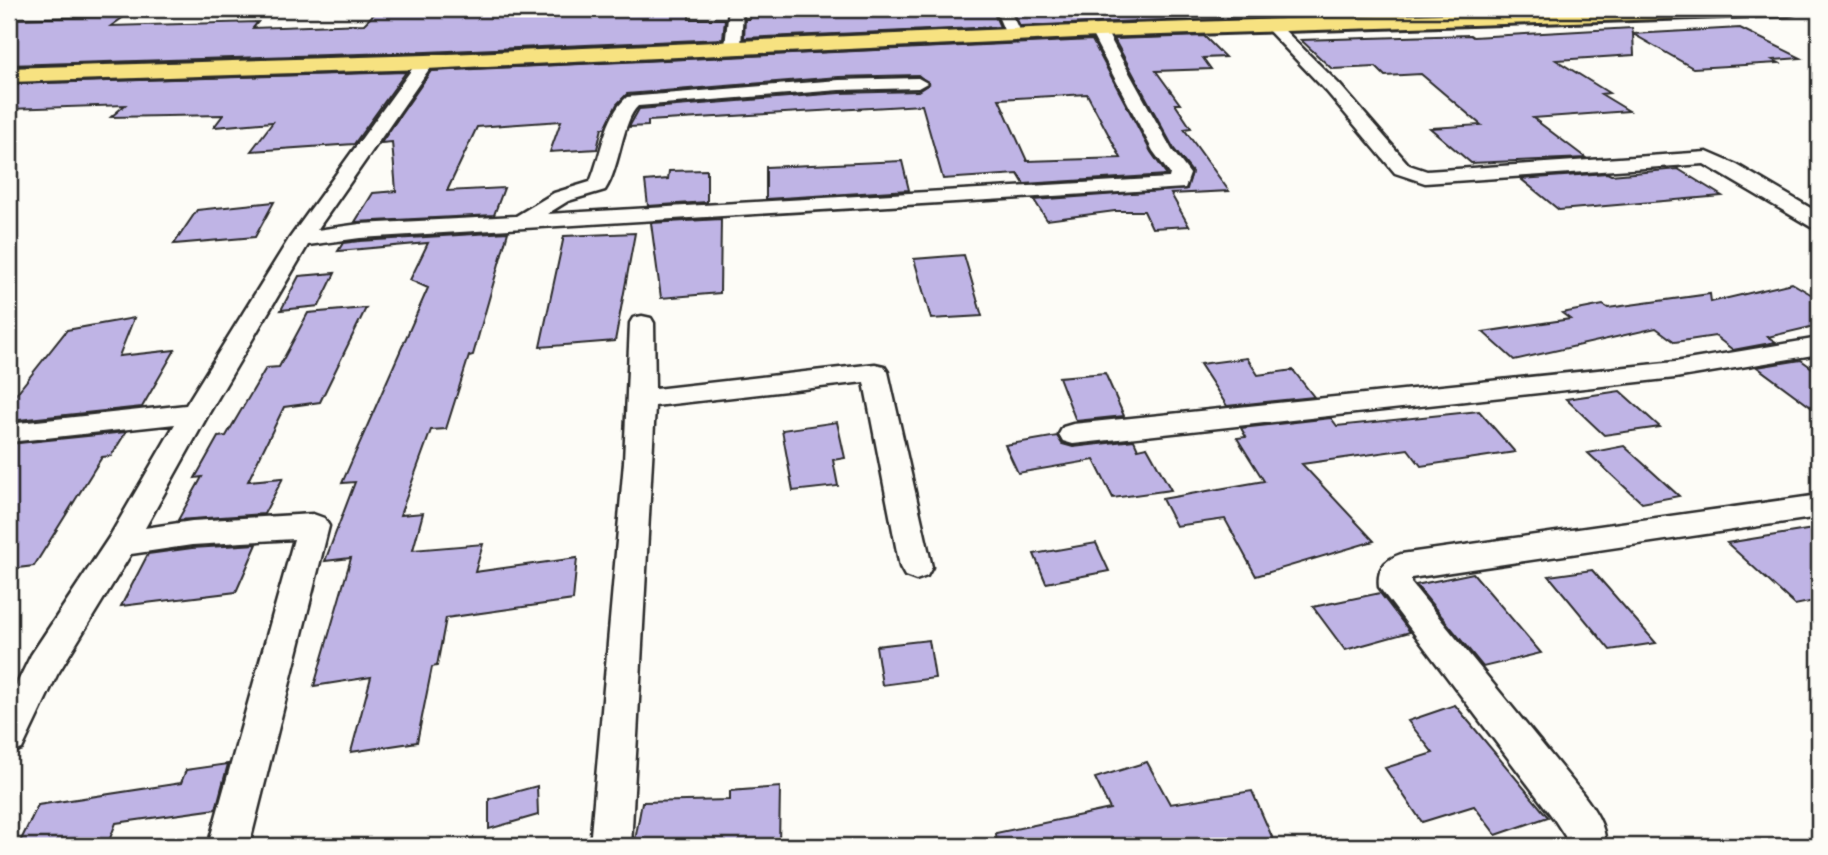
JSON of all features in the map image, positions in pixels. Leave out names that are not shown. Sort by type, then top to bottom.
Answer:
[{"type":"main road","points":[[10,75],[426,62],[1013,34],[1787,9]]},
{"type":"street","points":[[733,46],[736,9]]},
{"type":"street","points":[[1002,9],[1013,34]]},
{"type":"street","points":[[1272,26],[1333,88],[1402,169],[1425,177],[1707,158],[1814,215]]},
{"type":"street","points":[[300,239],[360,231],[1178,184],[1180,174],[1163,151],[1098,31]]},
{"type":"street","points":[[9,737],[44,666],[121,544],[195,413],[300,239],[426,62]]},
{"type":"street","points":[[520,221],[561,197],[598,186],[609,161],[623,110],[633,101],[839,85],[918,83]]},
{"type":"street","points":[[610,846],[618,787],[621,696],[636,527],[643,399],[642,323]]},
{"type":"street","points":[[1073,434],[1675,370],[1819,346]]},
{"type":"street","points":[[643,399],[876,372],[916,567]]},
{"type":"street","points":[[9,433],[195,413]]},
{"type":"street","points":[[1586,846],[1585,831],[1568,806],[1395,587],[1394,575],[1401,567],[1819,506]]},
{"type":"street","points":[[121,544],[192,533],[313,526],[229,846]]},
{"type":"building","points":[[379,9],[689,9],[689,19],[725,19],[723,39],[426,52],[9,65],[9,19],[125,16],[111,26],[258,22],[253,28],[364,24]]},
{"type":"building","points":[[751,9],[992,9],[1000,27],[744,38],[745,19],[750,19]]},
{"type":"building","points":[[1012,9],[1178,9],[1188,19],[1020,26]]},
{"type":"building","points":[[1632,28],[1634,55],[1556,60],[1609,93],[1601,94],[1629,111],[1533,118],[1586,158],[1471,163],[1430,128],[1481,125],[1421,74],[1385,76],[1376,67],[1332,69],[1301,40],[1473,37]]},
{"type":"building","points":[[1740,28],[1801,58],[1773,60],[1779,63],[1693,68],[1633,34]]},
{"type":"building","points":[[1204,36],[1225,57],[1203,58],[1211,69],[1156,71],[1180,104],[1175,104],[1191,128],[1184,129],[1229,191],[1171,194],[1189,226],[1152,228],[1144,211],[1115,211],[1047,220],[1034,200],[1187,189],[1192,172],[1174,149],[1114,39]]},
{"type":"building","points":[[1092,40],[1151,152],[1167,175],[1024,184],[1018,174],[943,179],[922,105],[648,121],[648,126],[629,127],[639,109],[839,93],[918,91],[929,84],[918,75],[839,77],[627,94],[617,104],[605,128],[602,128],[597,149],[550,152],[561,121],[477,127],[447,191],[504,188],[494,215],[355,222],[373,193],[396,191],[392,142],[381,143],[431,71]],"holes":[[[1087,94],[1121,158],[1027,161],[999,99]]]},
{"type":"building","points":[[406,72],[354,144],[251,151],[273,122],[214,127],[223,115],[111,117],[125,105],[9,109],[9,84]]},
{"type":"building","points":[[902,161],[909,190],[766,199],[766,167]]},
{"type":"building","points":[[1678,169],[1722,196],[1559,210],[1521,179],[1607,173],[1611,175]]},
{"type":"building","points":[[707,170],[707,202],[648,206],[645,181],[668,179],[669,171]]},
{"type":"building","points":[[274,202],[255,237],[174,244],[197,210]]},
{"type":"building","points":[[721,219],[720,293],[661,298],[651,223]]},
{"type":"building","points":[[508,232],[473,355],[469,356],[446,429],[431,430],[400,515],[423,513],[413,550],[483,544],[475,572],[577,558],[573,600],[446,618],[437,666],[432,667],[417,742],[351,752],[371,677],[314,686],[351,558],[325,561],[355,482],[342,483],[428,288],[410,280],[428,243],[338,251],[343,243],[360,241]]},
{"type":"building","points":[[635,233],[615,341],[540,347],[564,236]]},
{"type":"building","points":[[964,255],[982,316],[931,319],[914,259]]},
{"type":"building","points":[[335,273],[319,306],[281,310],[299,276]]},
{"type":"building","points":[[1792,283],[1819,299],[1819,325],[1768,337],[1776,342],[1733,350],[1715,336],[1675,342],[1656,328],[1514,360],[1483,332],[1570,319],[1562,313],[1603,305],[1608,308],[1710,294],[1711,302]]},
{"type":"building","points":[[366,308],[320,402],[284,407],[248,481],[283,478],[264,514],[178,520],[202,477],[195,478],[218,437],[226,436],[266,368],[279,367],[308,313]]},
{"type":"building","points":[[134,318],[119,356],[175,350],[142,407],[9,421],[9,403],[67,330]]},
{"type":"building","points":[[1247,358],[1258,375],[1293,370],[1314,397],[1227,406],[1200,364]]},
{"type":"building","points":[[1801,360],[1819,373],[1819,413],[1757,367]]},
{"type":"building","points":[[1105,373],[1124,416],[1076,421],[1059,377]]},
{"type":"building","points":[[1620,391],[1660,427],[1604,435],[1566,399]]},
{"type":"building","points":[[1479,411],[1515,452],[1421,466],[1408,449],[1302,464],[1374,541],[1256,576],[1225,519],[1176,526],[1162,499],[1264,481],[1237,438],[1246,437],[1241,428],[1331,418],[1337,426]]},
{"type":"building","points":[[837,422],[845,458],[833,460],[838,486],[793,491],[782,430]]},
{"type":"building","points":[[126,432],[111,456],[102,457],[34,566],[9,569],[9,444]]},
{"type":"building","points":[[1057,436],[1062,444],[1073,447],[1134,440],[1138,449],[1147,447],[1171,490],[1113,498],[1094,460],[1018,473],[1005,445]]},
{"type":"building","points":[[1624,446],[1679,496],[1642,503],[1588,453]]},
{"type":"building","points":[[1819,528],[1819,600],[1795,605],[1727,543]]},
{"type":"building","points":[[1096,543],[1109,571],[1046,583],[1034,554]]},
{"type":"building","points":[[257,544],[236,592],[121,606],[148,554]]},
{"type":"building","points":[[1592,570],[1656,643],[1610,650],[1549,576]]},
{"type":"building","points":[[1473,573],[1541,653],[1483,667],[1416,585]]},
{"type":"building","points":[[1380,593],[1410,632],[1345,650],[1313,607]]},
{"type":"building","points":[[929,640],[935,678],[882,685],[876,646]]},
{"type":"building","points":[[1455,705],[1548,817],[1496,835],[1474,806],[1422,822],[1385,768],[1433,753],[1408,721]]},
{"type":"building","points":[[1147,762],[1170,804],[1252,791],[1276,846],[997,846],[996,833],[1110,809],[1095,778]]},
{"type":"building","points":[[228,764],[216,809],[116,823],[107,846],[18,846],[38,805],[181,783],[186,770]]},
{"type":"building","points":[[537,786],[538,815],[489,829],[489,799]]},
{"type":"building","points":[[780,787],[779,846],[634,846],[642,802],[730,800],[730,791]]}]
